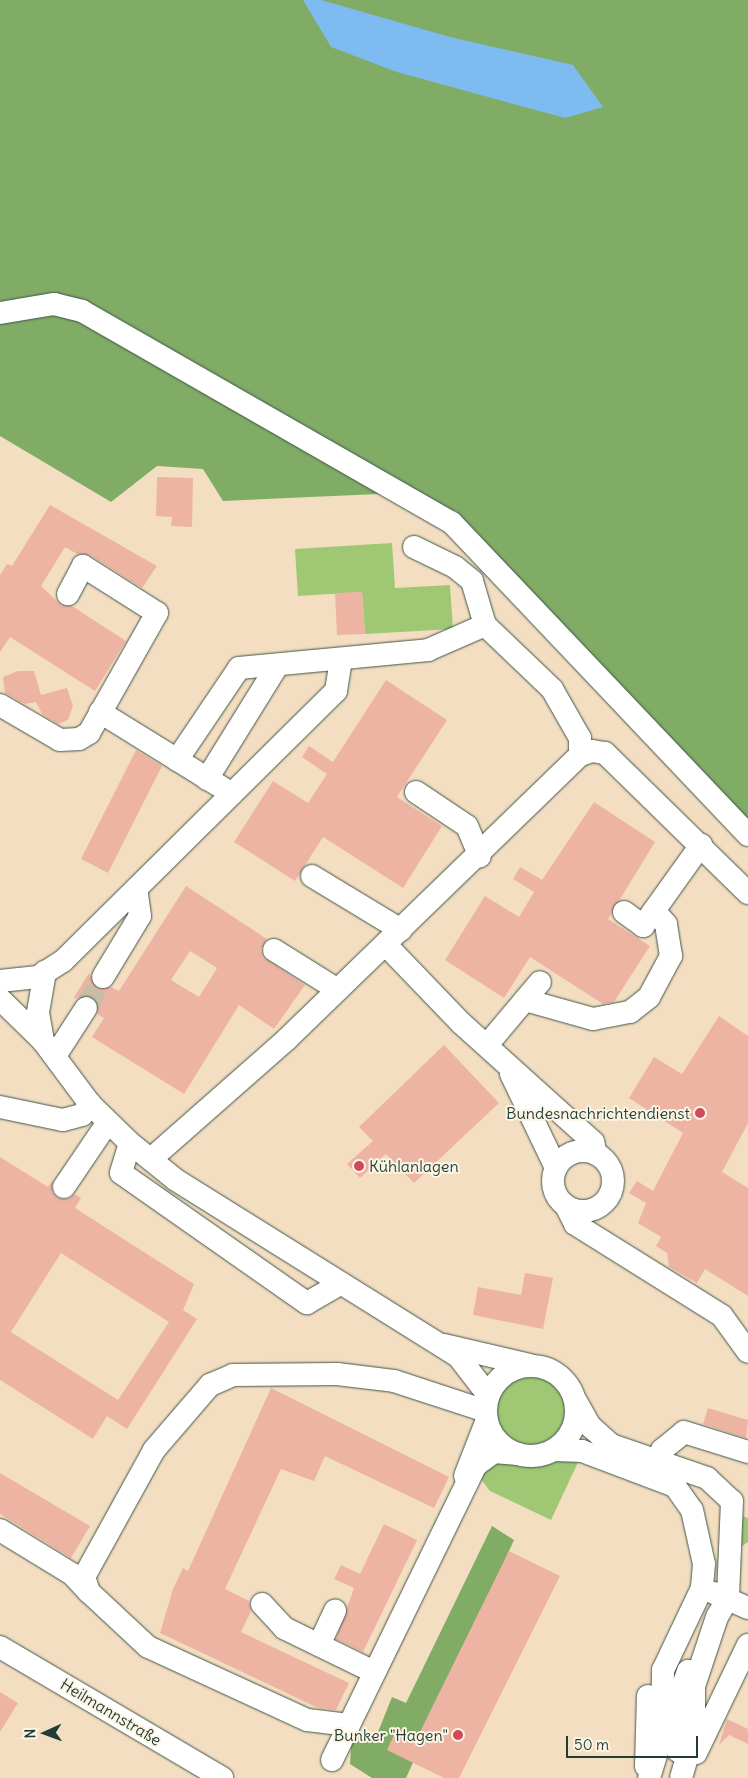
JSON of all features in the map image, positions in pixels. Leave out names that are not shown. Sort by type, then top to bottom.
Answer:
[{"type":"street","points":[[0,313],[54,304],[82,311],[452,523],[748,835]]},
{"type":"street","points":[[414,547],[455,566],[472,581],[485,625],[557,696],[580,738],[580,755]]},
{"type":"street","points":[[0,704],[60,740],[79,739],[89,733],[157,613],[83,566],[68,594]]},
{"type":"street","points":[[177,760],[239,668],[341,660],[428,650],[485,625]]},
{"type":"street","points":[[0,980],[45,972],[63,961],[336,691],[341,660]]},
{"type":"street","points":[[207,779],[277,666]]},
{"type":"street","points":[[100,712],[232,794]]},
{"type":"street","points":[[151,1159],[394,938],[480,856],[580,755],[592,751],[605,754],[701,844],[748,893]]},
{"type":"street","points":[[223,753],[257,770]]},
{"type":"street","points":[[416,792],[468,826],[480,856]]},
{"type":"street","points":[[624,912],[643,926],[701,844]]},
{"type":"street","points":[[312,876],[394,938],[487,1045],[593,1142],[596,1154],[612,1173],[612,1189],[603,1203],[581,1211],[566,1206]]},
{"type":"street","points":[[103,977],[140,916],[136,889]]},
{"type":"street","points":[[525,1000],[593,1020],[630,1012],[649,997],[671,956],[666,924],[654,911]]},
{"type":"street","points":[[274,950],[338,990]]},
{"type":"street","points":[[45,972],[38,1012],[49,1048]]},
{"type":"street","points":[[487,1045],[540,982]]},
{"type":"street","points":[[0,1000],[49,1048],[90,1104],[130,1143],[176,1180],[458,1356],[487,1409],[498,1441],[518,1454]]},
{"type":"street","points":[[49,1048],[86,1008]]},
{"type":"street","points":[[505,1062],[556,1168],[554,1185],[575,1224],[624,1251],[722,1316],[748,1352]]},
{"type":"street","points":[[0,1107],[63,1120],[82,1115],[90,1104]]},
{"type":"street","points":[[64,1187],[108,1122]]},
{"type":"street","points":[[130,1143],[121,1173],[308,1303],[341,1283]]},
{"type":"street","points":[[556,1168],[573,1153],[596,1154]]},
{"type":"street","points":[[603,1203],[606,1224],[624,1251]]},
{"type":"street","points":[[438,1344],[557,1372],[590,1426],[611,1444],[654,1469],[676,1486],[692,1510],[704,1564],[702,1588],[663,1670],[654,1679],[635,1737],[635,1778]]},
{"type":"street","points":[[464,1486],[476,1438],[487,1409],[504,1374],[530,1365]]},
{"type":"street","points":[[89,1592],[84,1577],[134,1484],[154,1450],[210,1385],[250,1373],[337,1374],[394,1381],[487,1409]]},
{"type":"street","points":[[554,1450],[573,1429],[576,1401]]},
{"type":"street","points":[[654,1469],[662,1450],[684,1432],[748,1452]]},
{"type":"street","points":[[332,1760],[464,1486],[476,1465],[494,1452],[518,1454],[554,1450],[582,1451],[654,1469],[707,1478],[740,1504],[740,1554],[731,1608],[681,1683],[678,1775]]},
{"type":"street","points":[[0,1530],[72,1574],[148,1647],[182,1665],[306,1720],[349,1725]]},
{"type":"street","points":[[702,1588],[740,1554]]},
{"type":"street","points":[[678,1775],[694,1733],[694,1686],[707,1653],[748,1574]]},
{"type":"street","points":[[702,1588],[731,1608]]},
{"type":"street","points":[[262,1604],[284,1628],[374,1672]]},
{"type":"street","points":[[319,1645],[335,1610]]},
{"type":"street","points":[[678,1775],[712,1721],[748,1645]]},
{"type":"street","name":"Heilmannstraße","points":[[0,1647],[222,1778]]},
{"type":"street","points":[[707,1653],[712,1721]]},
{"type":"street","points":[[648,1778],[662,1736],[663,1670]]},
{"type":"street","points":[[645,1705],[648,1778]]},
{"type":"green space","points":[[0,0],[748,0],[748,820],[456,511],[378,494],[223,501],[203,469],[157,466],[111,502],[0,436]]},
{"type":"green space","points":[[392,543],[395,588],[450,585],[453,629],[365,634],[362,592],[298,596],[295,549]]},
{"type":"green space","points":[[532,1373],[552,1379],[562,1389],[568,1409],[562,1429],[552,1439],[532,1445],[512,1439],[502,1429],[496,1409],[502,1389],[512,1379]]},
{"type":"green space","points":[[556,1456],[580,1458],[551,1520],[490,1491],[480,1478],[484,1469],[495,1464]]},
{"type":"green space","points":[[736,1514],[748,1518],[748,1542],[738,1549]]},
{"type":"green space","points":[[492,1526],[514,1540],[406,1778],[372,1778],[350,1764],[352,1731],[374,1742],[392,1697],[406,1703]]},
{"type":"water","points":[[303,0],[321,0],[450,37],[573,65],[603,107],[565,118],[397,72],[331,47]]},
{"type":"building","points":[[157,477],[193,478],[192,527],[171,526],[172,517],[156,516]]},
{"type":"building","points":[[50,505],[157,566],[142,588],[90,555],[77,554],[65,547],[41,586],[61,605],[72,606],[126,641],[95,691],[10,637],[0,652],[0,575],[7,564],[12,566]]},
{"type":"building","points":[[362,592],[365,634],[337,635],[335,593]]},
{"type":"building","points":[[18,671],[34,671],[41,695],[67,688],[73,706],[68,720],[58,724],[42,714],[36,702],[25,704],[5,693],[3,677]]},
{"type":"building","points":[[386,680],[447,720],[397,797],[442,826],[403,888],[323,837],[295,881],[234,842],[273,781],[308,803],[327,774],[302,757],[309,746],[333,762]]},
{"type":"building","points":[[136,750],[162,766],[108,873],[81,859]]},
{"type":"building","points":[[594,802],[655,842],[608,919],[650,946],[614,1002],[603,1004],[530,957],[504,998],[445,960],[485,896],[519,917],[534,892],[513,879],[520,867],[542,880]]},
{"type":"building","points":[[186,886],[267,939],[261,949],[263,957],[305,985],[274,1029],[239,1005],[184,1094],[92,1037],[104,1018],[97,1014],[98,1002],[87,995],[73,999],[89,973],[97,988],[111,987],[119,991]],"holes":[[[190,951],[217,968],[199,997],[171,980]]]},
{"type":"building","points":[[719,1016],[748,1036],[748,1123],[722,1172],[748,1188],[748,1296],[705,1269],[697,1283],[669,1267],[667,1253],[656,1246],[661,1237],[638,1223],[646,1203],[629,1193],[637,1181],[653,1191],[683,1133],[629,1098],[654,1057],[682,1074]]},
{"type":"building","points":[[444,1045],[499,1103],[414,1183],[386,1154],[360,1178],[347,1164],[373,1141],[359,1127]]},
{"type":"building","points":[[0,1157],[48,1187],[53,1180],[52,1192],[57,1198],[69,1199],[75,1194],[81,1198],[75,1208],[194,1284],[183,1310],[197,1319],[127,1429],[107,1416],[93,1439],[0,1380]],"holes":[[[61,1253],[169,1322],[118,1400],[11,1332]]]},
{"type":"building","points":[[525,1273],[553,1278],[543,1329],[473,1315],[478,1287],[521,1295]]},
{"type":"building","points":[[271,1388],[449,1477],[434,1508],[325,1456],[314,1481],[281,1469],[225,1589],[249,1601],[251,1611],[241,1632],[349,1683],[336,1710],[318,1708],[160,1633],[173,1589],[183,1568],[188,1571]]},
{"type":"building","points":[[708,1408],[748,1420],[746,1438],[703,1424]]},
{"type":"building","points":[[0,1473],[90,1526],[71,1558],[0,1514]]},
{"type":"building","points":[[384,1524],[417,1540],[363,1652],[336,1639],[354,1588],[334,1579],[341,1565],[360,1574]]},
{"type":"building","points":[[509,1551],[560,1576],[459,1778],[444,1778],[387,1750],[397,1728],[417,1738]]},
{"type":"building","points":[[0,1692],[18,1703],[0,1732]]},
{"type":"building","points":[[727,1719],[748,1729],[748,1744],[729,1735],[719,1745]]},
{"type":"tunnel","points":[[86,1008],[103,977]]},
{"type":"place","name":"Bundesnachrichtendienst","points":[[700,1113]]},
{"type":"place","name":"Kühlanlagen","points":[[359,1166]]},
{"type":"place","name":"Bunker \"Hagen\"","points":[[458,1735]]}]
